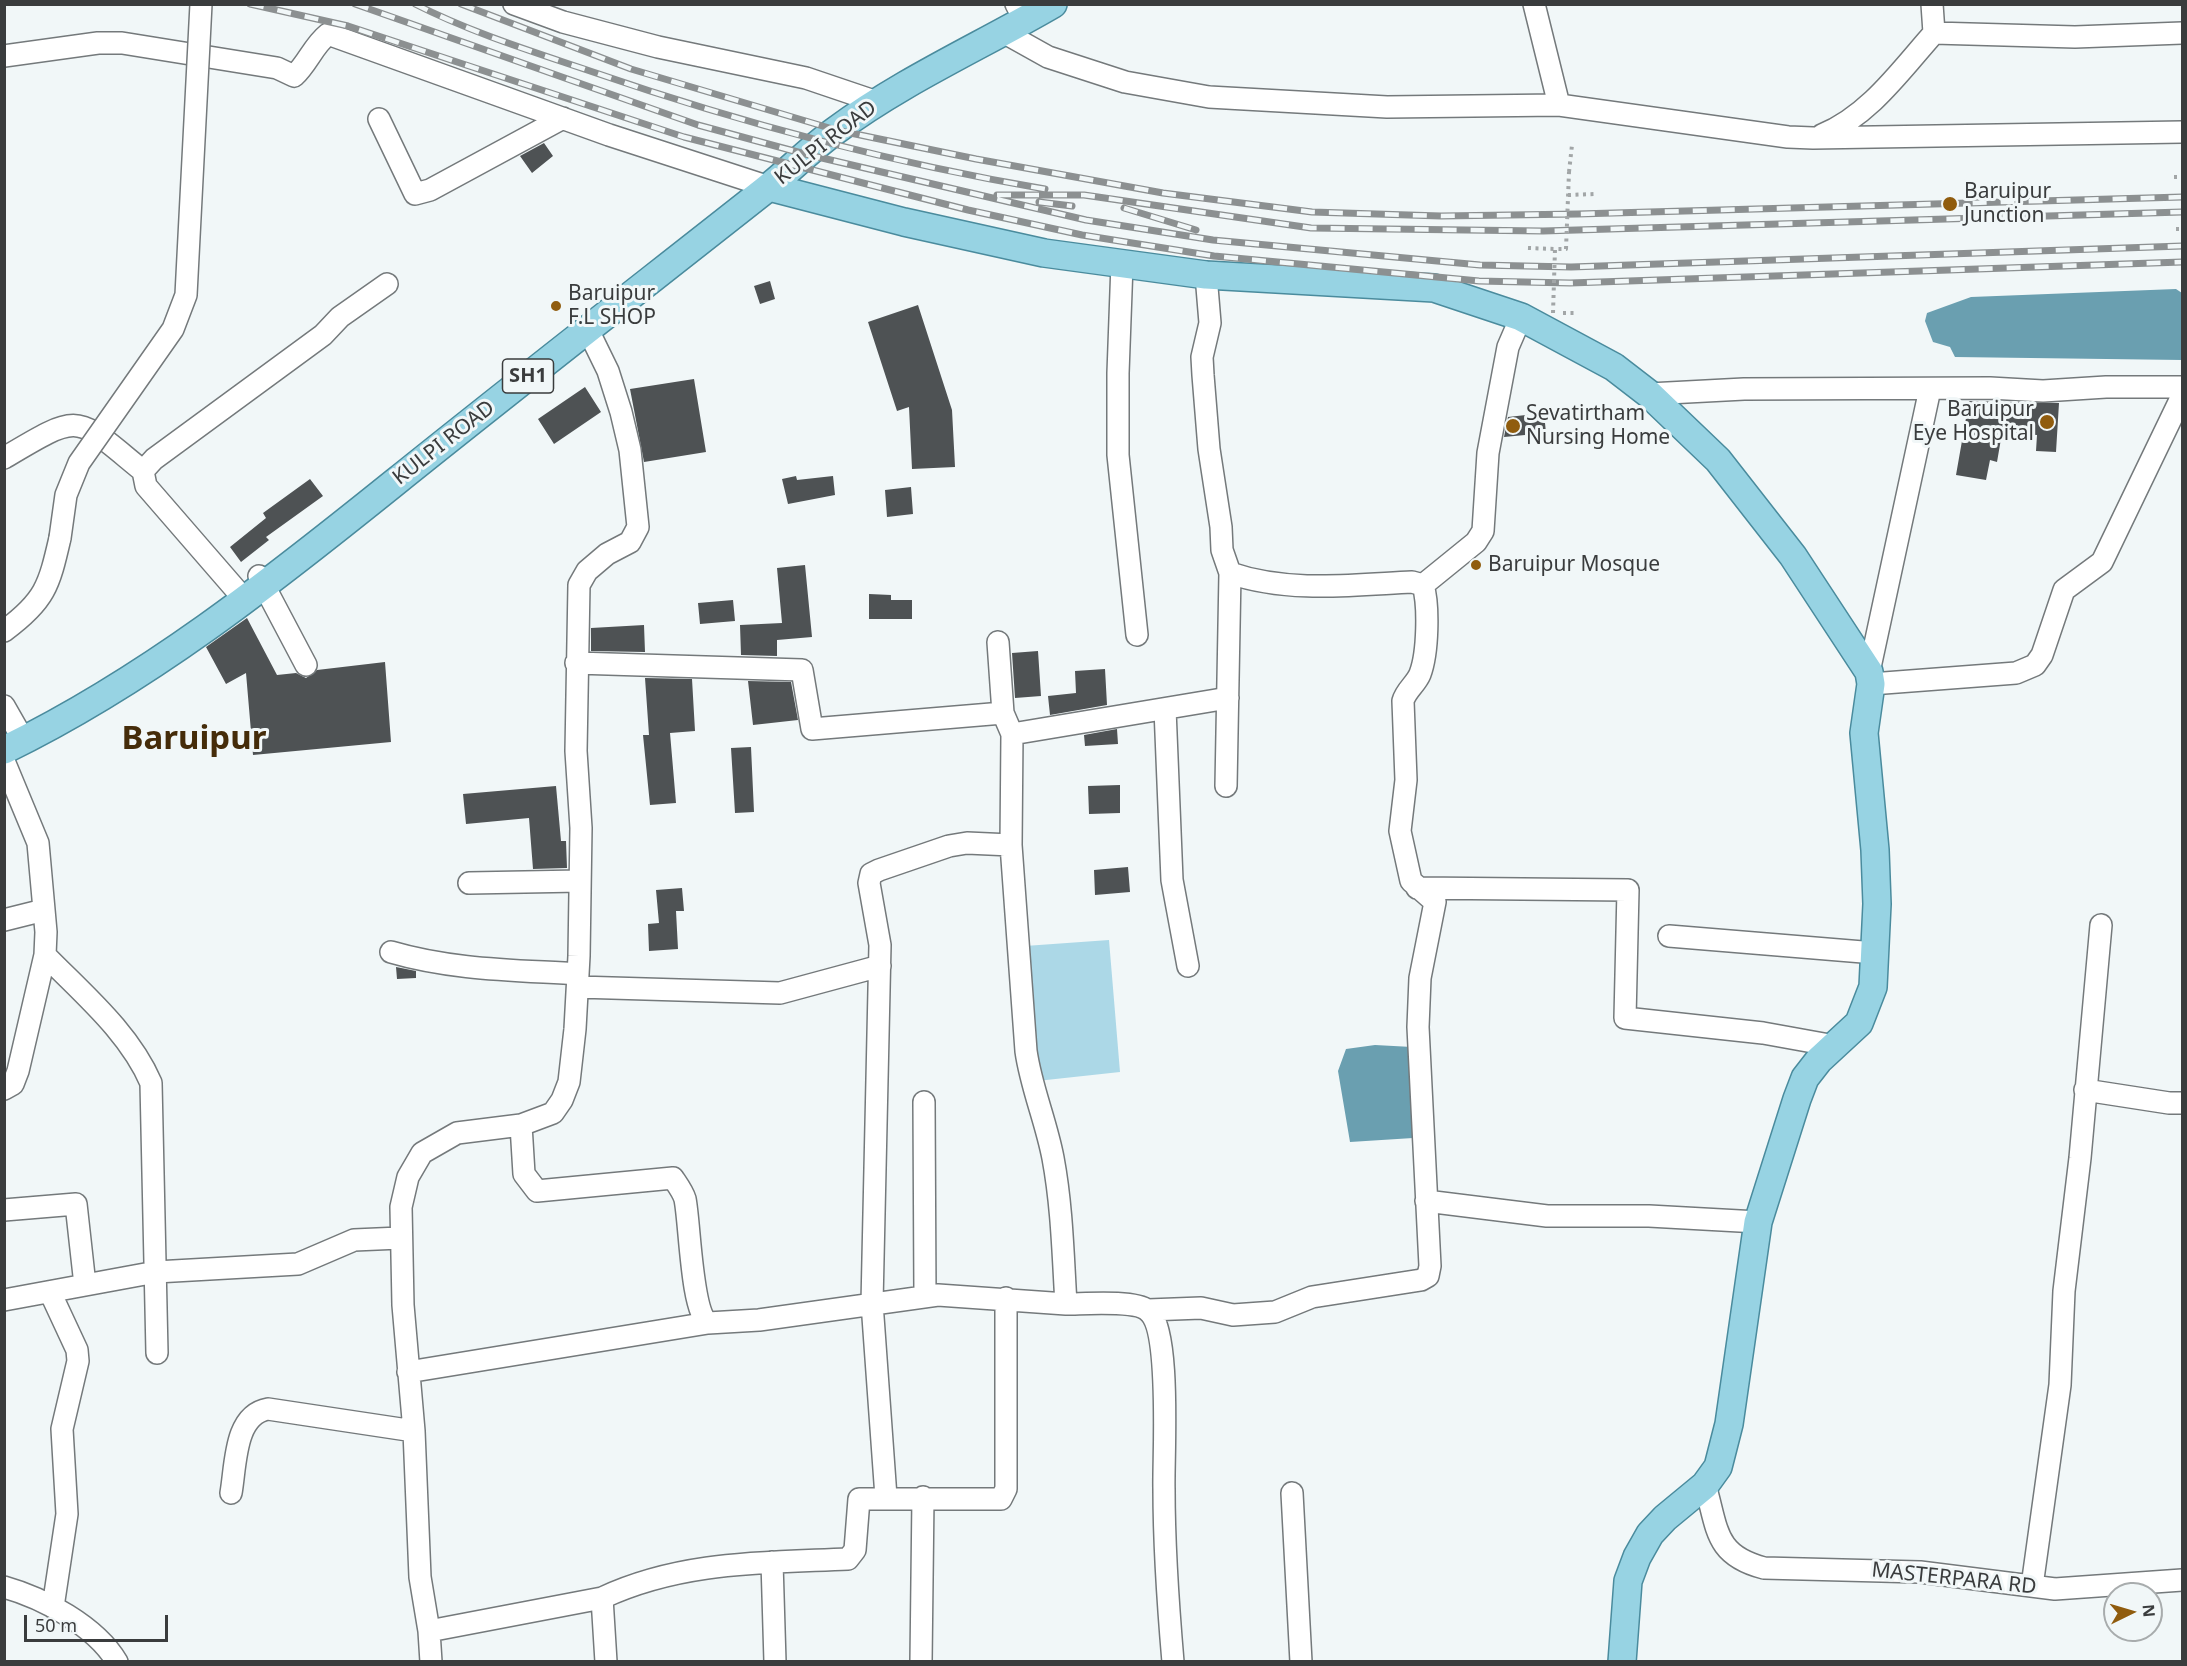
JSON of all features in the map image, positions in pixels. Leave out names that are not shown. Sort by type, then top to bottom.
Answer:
[{"type":"main road","name":"KULPI ROAD","points":[[14,745],[109,694],[255,586],[336,530],[587,328],[769,187],[821,142],[877,102],[1015,19],[1053,4]]},
{"type":"main road","points":[[769,187],[1001,244],[1206,275],[1434,288],[1521,317],[1595,355],[1649,394],[1704,446],[1743,490],[1793,556],[1870,678],[1864,733],[1875,850],[1873,987],[1868,1006],[1859,1023],[1819,1060],[1805,1078],[1786,1126],[1758,1222],[1729,1424],[1718,1467],[1706,1485],[1665,1518],[1650,1534],[1637,1557],[1628,1581],[1622,1662]]},
{"type":"street","points":[[4,631],[30,612],[51,579],[66,495],[79,463],[173,330],[186,295],[201,4]]},
{"type":"street","points":[[514,4],[562,22],[658,47],[806,78],[877,102]]},
{"type":"street","points":[[1534,4],[1559,105]]},
{"type":"street","points":[[1814,138],[1840,128],[1861,112],[1934,33],[1932,4]]},
{"type":"street","points":[[1015,19],[1048,57],[1125,82],[1209,97],[1387,107],[1559,105],[1788,137],[1814,138],[2182,132]]},
{"type":"street","points":[[1934,33],[2076,37],[2182,33]]},
{"type":"street","points":[[4,56],[98,43],[122,43],[277,68],[294,76],[304,66],[316,44],[328,34],[563,118],[769,187]]},
{"type":"street","points":[[379,119],[415,194],[430,190],[563,118]]},
{"type":"street","points":[[1122,264],[1118,455],[1137,635]]},
{"type":"street","points":[[1206,275],[1210,323],[1202,357],[1203,375],[1209,449],[1221,527],[1222,550],[1230,573],[1226,786]]},
{"type":"street","points":[[143,471],[153,459],[323,335],[340,317],[387,284]]},
{"type":"street","points":[[1423,585],[1476,542],[1483,531],[1488,453],[1508,347],[1521,317]]},
{"type":"street","points":[[431,1662],[429,1631],[420,1577],[414,1431],[400,1238],[401,1207],[408,1177],[422,1153],[457,1133],[520,1125],[553,1113],[562,1100],[569,1082],[578,981],[580,881],[576,663],[579,585],[593,565],[607,554],[630,542],[638,527],[630,450],[621,412],[608,371],[587,328]]},
{"type":"street","points":[[1649,394],[1744,389],[1989,387],[2043,391],[2106,387],[2182,387]]},
{"type":"street","points":[[1930,389],[1870,678],[2016,673],[2035,665],[2042,655],[2064,590],[2102,562],[2182,396]]},
{"type":"street","points":[[4,458],[48,432],[68,424],[81,424],[97,432],[143,471],[146,486],[255,586],[306,665]]},
{"type":"street","points":[[1230,573],[1244,578],[1289,585],[1334,586],[1412,582],[1423,585]]},
{"type":"street","points":[[408,1372],[708,1323],[759,1320],[938,1295],[1066,1304],[1135,1306],[1148,1310],[1201,1308],[1233,1315],[1275,1312],[1312,1297],[1421,1280],[1428,1276],[1430,1266],[1419,996],[1420,978],[1435,909],[1432,897],[1416,888],[1409,873],[1400,831],[1406,780],[1403,701],[1406,691],[1420,674],[1427,615],[1423,585]]},
{"type":"street","points":[[998,642],[1003,712],[1012,735],[1011,845],[1026,1051],[1031,1082],[1052,1153],[1059,1195],[1066,1304]]},
{"type":"street","points":[[576,663],[802,670],[812,729],[1003,712]]},
{"type":"street","points":[[1012,735],[1228,698]]},
{"type":"street","points":[[4,706],[14,745]]},
{"type":"street","points":[[1165,709],[1172,880],[1188,966]]},
{"type":"street","points":[[4,761],[38,843],[44,910],[45,955],[14,1046],[13,1084],[4,1089]]},
{"type":"street","points":[[886,1497],[872,1304],[880,966],[879,936],[869,883],[871,874],[949,846],[967,843],[1011,845]]},
{"type":"street","points":[[469,883],[580,881]]},
{"type":"street","points":[[1416,888],[1628,890],[1625,1018],[1763,1033],[1835,1046]]},
{"type":"street","points":[[4,920],[44,910]]},
{"type":"street","points":[[2032,1586],[2060,1385],[2064,1291],[2080,1158],[2101,925]]},
{"type":"street","points":[[1669,936],[1875,953]]},
{"type":"street","points":[[391,952],[425,962],[578,981],[765,994],[794,990],[880,966]]},
{"type":"street","points":[[45,955],[129,1043],[142,1062],[151,1083],[157,1353]]},
{"type":"street","points":[[2085,1090],[2169,1103],[2182,1102]]},
{"type":"street","points":[[924,1102],[925,1297]]},
{"type":"street","points":[[520,1125],[524,1174],[537,1191],[673,1178],[684,1196],[700,1310],[708,1323]]},
{"type":"street","points":[[1426,1201],[1547,1216],[1649,1216],[1758,1222]]},
{"type":"street","points":[[4,1210],[76,1204],[85,1285]]},
{"type":"street","points":[[4,1299],[156,1272],[298,1264],[354,1240],[400,1238]]},
{"type":"street","points":[[50,1292],[77,1350],[78,1361],[62,1429],[67,1514],[53,1607]]},
{"type":"street","points":[[429,1631],[602,1598],[661,1575],[716,1565],[848,1559],[855,1550],[859,1500],[886,1497],[990,1501],[1001,1499],[1006,1489],[1006,1298]]},
{"type":"street","points":[[1148,1310],[1157,1323],[1164,1386],[1164,1488],[1168,1602],[1173,1662]]},
{"type":"street","points":[[231,1493],[243,1427],[249,1417],[257,1411],[268,1409],[414,1431]]},
{"type":"street","name":"MASTERPARA RD","points":[[1706,1485],[1723,1545],[1745,1563],[1789,1570],[1920,1572],[2055,1589],[2182,1580]]},
{"type":"street","points":[[1292,1493],[1301,1662]]},
{"type":"street","points":[[921,1662],[923,1497]]},
{"type":"street","points":[[772,1562],[775,1662]]},
{"type":"street","points":[[4,1587],[34,1596],[53,1607],[108,1647],[117,1662]]},
{"type":"street","points":[[602,1598],[606,1662]]},
{"type":"path","points":[[1528,248],[1566,249],[1572,145]]},
{"type":"path","points":[[2174,177],[2182,177]]},
{"type":"path","points":[[1568,195],[1594,194]]},
{"type":"path","points":[[2176,229],[2182,229]]},
{"type":"path","points":[[1553,313],[1555,249]]},
{"type":"shaded area","points":[[2176,289],[2182,293],[2182,360],[1955,357],[1950,347],[1933,342],[1925,321],[1927,313],[1971,297]]},
{"type":"shaded area","points":[[1109,940],[1120,1072],[1037,1081],[1025,946]]},
{"type":"shaded area","points":[[1375,1045],[1412,1047],[1413,1138],[1350,1142],[1338,1071],[1346,1049]]},
{"type":"building","points":[[544,143],[553,156],[532,173],[520,156]]},
{"type":"building","points":[[770,281],[775,299],[760,304],[754,286]]},
{"type":"building","points":[[918,305],[952,410],[955,467],[912,469],[909,407],[897,411],[868,322]]},
{"type":"building","points":[[694,379],[706,452],[644,462],[630,389]]},
{"type":"building","points":[[585,387],[601,412],[554,444],[538,419]]},
{"type":"building","points":[[1969,401],[2059,403],[2056,452],[2036,451],[2037,435],[2002,433],[1997,462],[1990,460],[1986,480],[1956,475]]},
{"type":"building","points":[[1544,413],[1546,433],[1504,437],[1508,417]]},
{"type":"building","points":[[796,476],[797,480],[833,476],[835,495],[788,504],[782,479]]},
{"type":"building","points":[[310,479],[323,496],[266,537],[269,540],[241,562],[230,547],[266,518],[263,513]]},
{"type":"building","points":[[911,487],[913,514],[887,517],[885,490]]},
{"type":"building","points":[[805,565],[812,637],[777,640],[777,656],[741,655],[740,625],[782,623],[777,568]]},
{"type":"building","points":[[869,594],[891,595],[891,600],[912,600],[912,619],[869,619]]},
{"type":"building","points":[[733,600],[735,621],[700,624],[698,603]]},
{"type":"building","points":[[247,618],[277,675],[296,673],[306,678],[317,670],[385,662],[391,742],[253,755],[246,673],[226,684],[206,647]]},
{"type":"building","points":[[644,625],[645,652],[591,651],[591,628]]},
{"type":"building","points":[[1038,651],[1041,696],[1015,698],[1012,653]]},
{"type":"building","points":[[1105,669],[1107,705],[1050,715],[1048,696],[1076,693],[1075,671]]},
{"type":"building","points":[[645,678],[692,679],[695,731],[670,733],[676,803],[650,805],[643,735],[649,735]]},
{"type":"building","points":[[748,681],[791,682],[798,720],[753,725]]},
{"type":"building","points":[[1117,729],[1118,744],[1085,746],[1084,735]]},
{"type":"building","points":[[751,747],[754,812],[735,813],[731,748]]},
{"type":"building","points":[[1120,785],[1120,813],[1089,814],[1088,786]]},
{"type":"building","points":[[556,786],[561,841],[566,841],[567,868],[533,869],[529,818],[466,824],[463,794]]},
{"type":"building","points":[[1128,867],[1130,892],[1095,895],[1094,870]]},
{"type":"building","points":[[682,888],[684,911],[676,911],[678,949],[649,951],[648,924],[659,923],[656,890]]},
{"type":"building","points":[[396,967],[416,971],[416,978],[397,979]]},
{"type":"railway","points":[[250,4],[348,26],[684,137],[968,210],[1082,235],[1214,256],[1479,281],[1570,283],[2182,262]]},
{"type":"railway","points":[[355,4],[698,125],[805,154],[1086,220],[1213,240],[1480,265],[1571,267],[2182,246]]},
{"type":"railway","points":[[415,4],[503,41],[649,91],[761,125],[931,167],[1045,189]]},
{"type":"railway","points":[[461,4],[631,69],[836,130],[976,159],[1163,193],[1312,212],[1441,216],[1578,214],[2182,197]]},
{"type":"railway","points":[[997,195],[1084,195],[1311,228],[1543,231],[2182,212]]},
{"type":"railway","points":[[1039,202],[1072,206]]},
{"type":"railway","points":[[1124,208],[1196,230]]},
{"type":"place","name":"Baruipur Junction","points":[[1950,204]]},
{"type":"place","name":"Baruipur F.L SHOP","points":[[556,306]]},
{"type":"place","name":"Baruipur Eye Hospital","points":[[2047,422]]},
{"type":"place","name":"Sevatirtham Nursing Home","points":[[1513,426]]},
{"type":"place","name":"Baruipur Mosque","points":[[1476,565]]},
{"type":"district","name":"Baruipur","points":[[194,740]]}]
